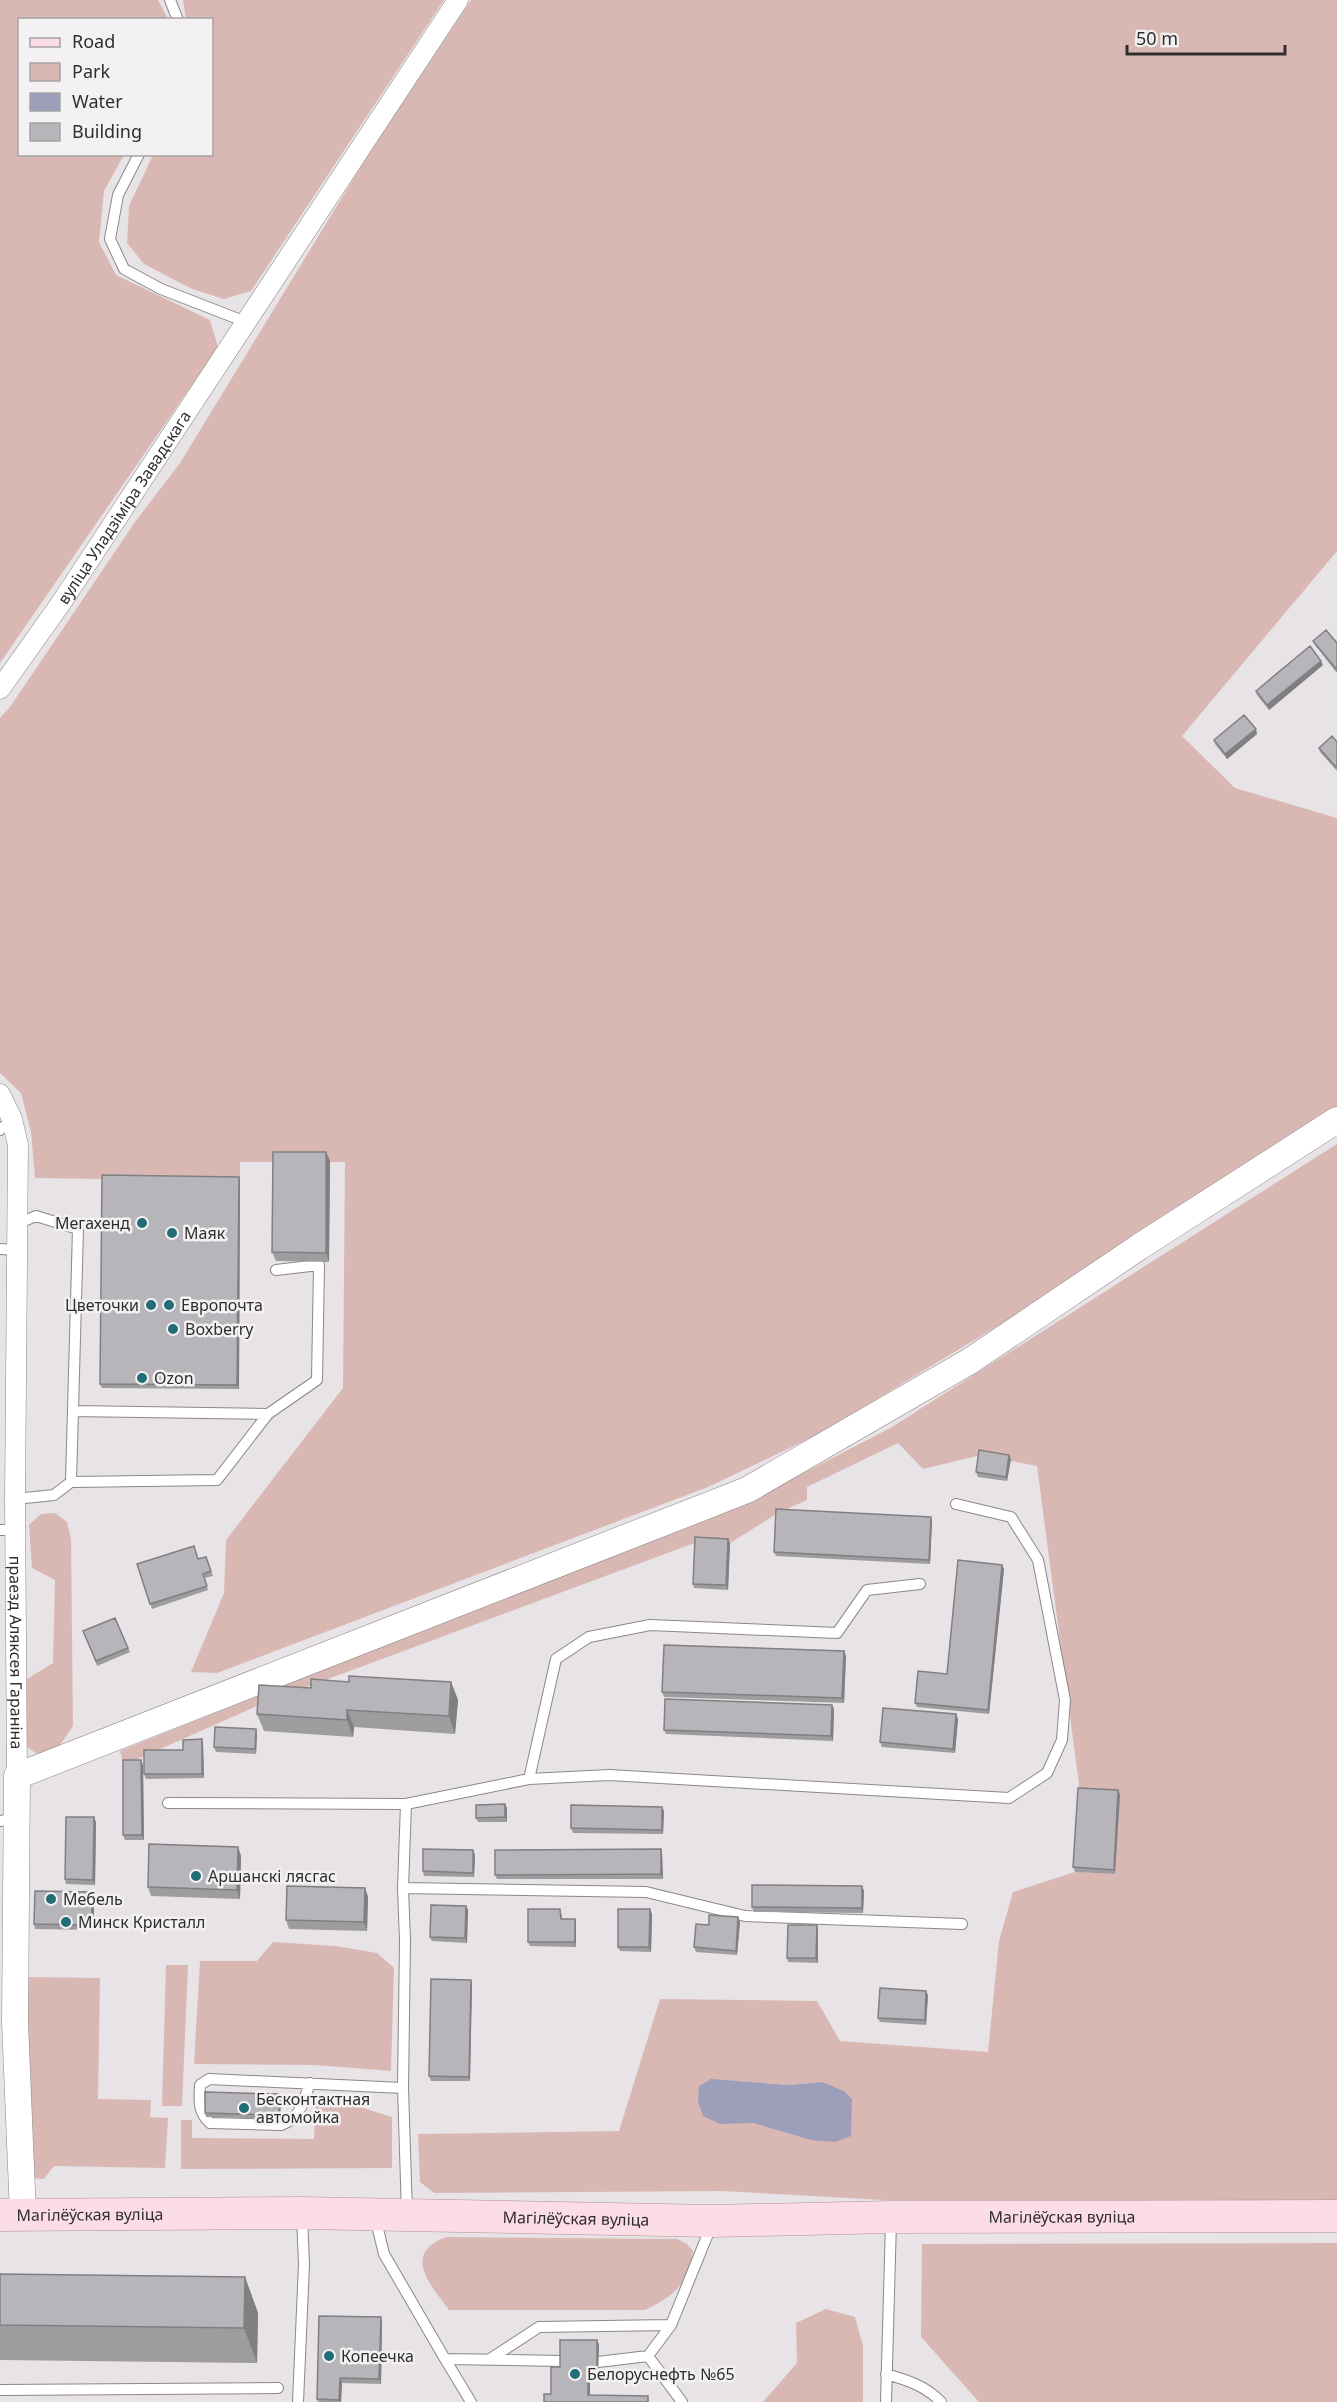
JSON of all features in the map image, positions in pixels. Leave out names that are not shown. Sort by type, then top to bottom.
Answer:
[{"type":"main road","name":"Магілёўская вуліца","points":[[11,2215],[302,2213],[713,2221],[891,2217],[1337,2216]]},
{"type":"street","name":"вуліца Уладзіміра Завадскага","points":[[0,688],[61,603],[458,0]]},
{"type":"street","name":"праезд Аляксея Гараніна","points":[[0,1094],[6,1124],[18,1145],[17,1224],[8,1250],[15,1500],[8,1530],[17,1776],[8,1820],[11,2215]]},
{"type":"street","points":[[17,1776],[747,1490],[970,1361],[1139,1247],[1337,1120]]},
{"type":"lane","points":[[170,0],[177,18]]},
{"type":"lane","points":[[138,156],[118,195],[110,239],[124,269],[161,289],[246,322]]},
{"type":"lane","points":[[17,1224],[36,1216],[78,1229],[71,1482]]},
{"type":"lane","points":[[15,1500],[54,1495],[71,1482],[217,1480],[268,1414],[317,1380],[319,1265],[276,1270]]},
{"type":"lane","points":[[73,1411],[268,1414]]},
{"type":"lane","points":[[168,1803],[406,1804],[529,1779],[609,1775],[1009,1798],[1047,1773],[1062,1740],[1065,1700],[1038,1560],[1011,1517],[956,1504]]},
{"type":"lane","points":[[529,1779],[556,1659],[589,1637],[650,1625],[837,1633],[867,1590],[920,1584]]},
{"type":"lane","points":[[406,1804],[403,1888],[405,1941],[403,2088],[407,2214]]},
{"type":"lane","points":[[403,1888],[646,1892],[745,1916],[962,1924]]},
{"type":"lane","points":[[310,2083],[299,2114],[292,2121],[281,2125],[210,2123],[202,2115],[199,2104],[200,2085],[208,2079],[310,2083],[403,2088]]},
{"type":"lane","points":[[298,2402],[304,2264],[302,2213]]},
{"type":"lane","points":[[375,2214],[384,2254],[471,2402]]},
{"type":"lane","points":[[886,2402],[891,2217]]},
{"type":"lane","points":[[598,2362],[648,2356],[671,2325],[713,2221]]},
{"type":"lane","points":[[489,2360],[539,2327],[671,2325]]},
{"type":"lane","points":[[648,2356],[682,2402]]},
{"type":"lane","points":[[445,2359],[561,2361]]},
{"type":"lane","points":[[886,2374],[911,2381],[941,2402]]},
{"type":"lane","points":[[0,2390],[278,2388]]},
{"type":"green space","points":[[0,0],[158,0],[167,18],[18,18],[18,156],[123,156],[104,191],[99,242],[116,275],[210,320],[218,347],[0,663]]},
{"type":"green space","points":[[183,0],[444,0],[251,291],[224,299],[192,289],[144,264],[127,243],[129,206],[153,156],[213,156],[213,18],[186,18]]},
{"type":"green space","points":[[471,0],[1337,0],[1337,551],[1182,736],[1235,788],[1337,818],[1337,1110],[1019,1313],[819,1434],[708,1487],[217,1673],[191,1672],[224,1593],[226,1540],[343,1388],[345,1162],[240,1162],[240,1181],[35,1178],[31,1132],[21,1093],[0,1073],[0,718],[10,707],[135,522],[180,463],[374,145]]},
{"type":"green space","points":[[1337,1144],[1337,2201],[884,2200],[722,2191],[434,2193],[420,2182],[418,2134],[619,2131],[660,1999],[817,2001],[840,2041],[988,2052],[999,1941],[1013,1892],[1075,1872],[1115,1874],[1120,1795],[1080,1792],[1037,1466],[981,1455],[923,1469],[898,1443],[807,1487],[807,1500],[778,1513],[730,1543],[697,1542],[266,1702],[124,1765],[120,1751],[771,1490],[892,1427]],"holes":[[[734,2081],[789,2085],[822,2082],[811,2140],[753,2123]]]},
{"type":"green space","points":[[55,1513],[67,1522],[71,1539],[73,1726],[58,1748],[37,1754],[27,1747],[27,1679],[53,1663],[55,1580],[32,1568],[29,1525],[41,1514]]},
{"type":"green space","points":[[273,1942],[335,1946],[377,1953],[394,1968],[391,2071],[315,2065],[194,2064],[200,1961],[257,1961]]},
{"type":"green space","points":[[166,1965],[188,1965],[182,2106],[162,2106]]},
{"type":"green space","points":[[24,1977],[100,1978],[98,2099],[151,2100],[150,2117],[168,2118],[165,2168],[54,2166],[44,2179],[32,2178]]},
{"type":"green space","points":[[315,2104],[350,2104],[392,2117],[392,2168],[181,2169],[181,2120],[192,2120],[192,2138],[314,2139]]},
{"type":"green space","points":[[446,2237],[677,2239],[687,2244],[693,2251],[688,2272],[678,2288],[664,2300],[645,2310],[449,2310],[428,2280],[422,2261],[425,2252],[432,2244]]},
{"type":"green space","points":[[1337,2243],[1337,2402],[979,2402],[921,2337],[922,2244]]},
{"type":"green space","points":[[826,2309],[855,2317],[863,2346],[863,2402],[763,2402],[797,2363],[796,2323]]},
{"type":"water","points":[[711,2079],[789,2085],[822,2082],[844,2091],[852,2099],[851,2136],[835,2142],[811,2140],[753,2123],[720,2124],[703,2116],[698,2101],[699,2086]]},
{"type":"building","points":[[1326,630],[1337,643],[1337,670],[1313,641]]},
{"type":"building","points":[[1310,646],[1321,661],[1267,705],[1256,691]]},
{"type":"building","points":[[1244,715],[1256,729],[1225,754],[1214,740]]},
{"type":"building","points":[[1332,736],[1337,742],[1336,767],[1319,748]]},
{"type":"building","points":[[273,1152],[326,1152],[326,1253],[272,1252]]},
{"type":"building","name":"Маяк","points":[[102,1175],[239,1177],[237,1385],[100,1384]]},
{"type":"building","points":[[979,1450],[1009,1455],[1006,1477],[976,1472]]},
{"type":"building","points":[[776,1509],[931,1517],[929,1560],[774,1552]]},
{"type":"building","points":[[695,1537],[728,1539],[726,1585],[693,1584]]},
{"type":"building","points":[[194,1546],[198,1559],[206,1557],[211,1571],[203,1574],[207,1586],[150,1604],[137,1564]]},
{"type":"building","points":[[958,1560],[1002,1565],[988,1710],[915,1703],[918,1671],[947,1674]]},
{"type":"building","points":[[115,1618],[128,1648],[96,1661],[83,1631]]},
{"type":"building","points":[[664,1645],[844,1651],[842,1698],[662,1692]]},
{"type":"building","points":[[349,1676],[451,1682],[449,1716],[347,1710],[347,1720],[257,1714],[259,1685],[311,1688],[311,1679],[349,1682]]},
{"type":"building","points":[[665,1699],[832,1705],[831,1736],[664,1730]]},
{"type":"building","points":[[883,1708],[956,1714],[953,1749],[880,1742]]},
{"type":"building","points":[[215,1727],[256,1729],[255,1749],[214,1747]]},
{"type":"building","points":[[202,1739],[202,1774],[144,1774],[144,1750],[183,1750],[183,1740]]},
{"type":"building","points":[[123,1760],[141,1760],[142,1835],[123,1835]]},
{"type":"building","points":[[1078,1788],[1118,1790],[1114,1870],[1073,1867]]},
{"type":"building","points":[[505,1804],[505,1817],[476,1818],[476,1805]]},
{"type":"building","points":[[571,1805],[662,1807],[662,1830],[571,1828]]},
{"type":"building","points":[[66,1817],[94,1817],[93,1880],[65,1879]]},
{"type":"building","name":"Аршанскі лясгас","points":[[149,1844],[238,1847],[237,1890],[148,1887]]},
{"type":"building","points":[[423,1849],[473,1850],[473,1873],[423,1871]]},
{"type":"building","points":[[661,1849],[661,1874],[495,1875],[495,1850]]},
{"type":"building","points":[[752,1885],[862,1886],[862,1908],[752,1907]]},
{"type":"building","points":[[287,1886],[365,1888],[364,1922],[286,1920]]},
{"type":"building","points":[[35,1891],[92,1892],[92,1925],[34,1924]]},
{"type":"building","points":[[431,1905],[466,1906],[465,1938],[430,1937]]},
{"type":"building","points":[[528,1909],[560,1909],[561,1919],[575,1919],[575,1942],[528,1942]]},
{"type":"building","points":[[618,1909],[650,1909],[649,1947],[618,1947]]},
{"type":"building","points":[[709,1915],[738,1917],[736,1951],[694,1947],[696,1924],[709,1925]]},
{"type":"building","points":[[788,1925],[817,1925],[816,1958],[787,1958]]},
{"type":"building","points":[[431,1979],[471,1980],[469,2077],[429,2076]]},
{"type":"building","points":[[880,1988],[926,1991],[925,2020],[878,2018]]},
{"type":"building","name":"Бесконтактная автомойка","points":[[205,2092],[279,2094],[279,2115],[205,2113]]},
{"type":"building","points":[[0,2274],[245,2277],[244,2328],[0,2325]]},
{"type":"building","points":[[319,2316],[381,2317],[379,2379],[340,2378],[339,2400],[317,2399]]},
{"type":"building","points":[[560,2340],[597,2340],[597,2366],[588,2366],[588,2395],[648,2396],[648,2402],[544,2402],[544,2394],[551,2394],[551,2367],[560,2367]]},
{"type":"place","name":"Мегахенд","points":[[142,1223]]},
{"type":"place","name":"Маяк","points":[[172,1233]]},
{"type":"place","name":"Цветочки","points":[[151,1305]]},
{"type":"place","name":"Европочта","points":[[169,1305]]},
{"type":"place","name":"Boxberry","points":[[173,1329]]},
{"type":"place","name":"Ozon","points":[[142,1378]]},
{"type":"place","name":"Аршанскі лясгас","points":[[196,1876]]},
{"type":"place","name":"Мебель","points":[[51,1899]]},
{"type":"place","name":"Минск Кристалл","points":[[66,1922]]},
{"type":"place","name":"Бесконтактная автомойка","points":[[244,2108]]},
{"type":"place","name":"Копеечка","points":[[329,2356]]},
{"type":"place","name":"Белоруснефть №65","points":[[575,2374]]}]
